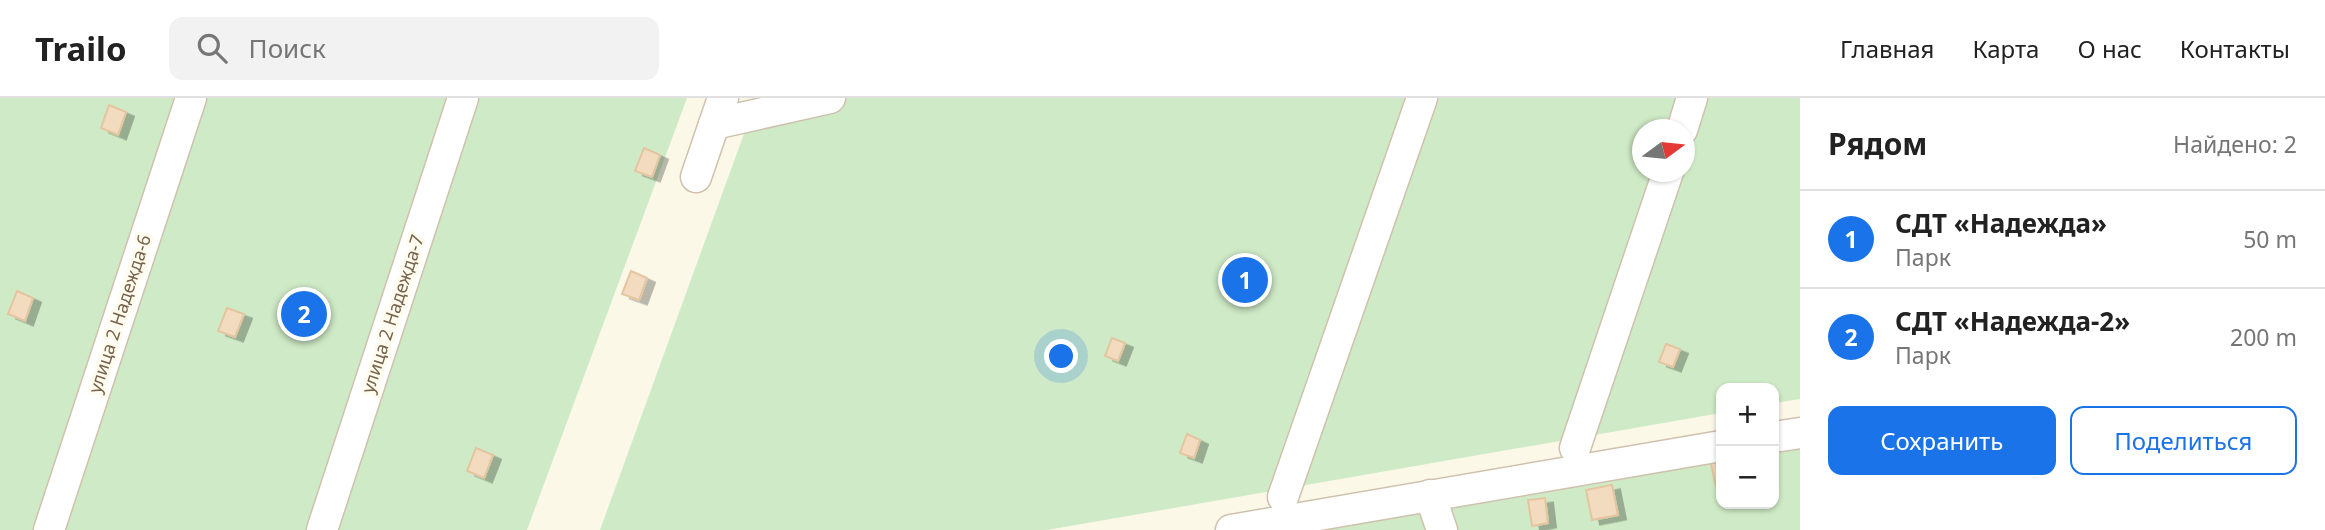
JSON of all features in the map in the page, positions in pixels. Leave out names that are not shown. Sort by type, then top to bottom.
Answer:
[{"type":"street","name":"улица 2 Надежда-6","points":[[49,530],[191,98]]},
{"type":"street","name":"улица 2 Надежда-7","points":[[322,530],[463,98]]},
{"type":"street","points":[[696,177],[718,111],[830,98]]},
{"type":"street","points":[[1283,497],[1422,98]]},
{"type":"street","points":[[1685,119],[1692,98]]},
{"type":"street","points":[[1575,448],[1665,182]]},
{"type":"street","points":[[1779,437],[1800,433]]},
{"type":"street","points":[[1231,530],[1716,447]]},
{"type":"street","points":[[1430,495],[1442,530]]},
{"type":"green space","points":[[0,98],[687,98],[527,530],[0,530]]},
{"type":"green space","points":[[757,98],[1800,98],[1800,399],[1779,402],[1779,383],[1716,383],[1716,414],[1047,530],[600,530]]},
{"type":"green space","points":[[1800,437],[1800,530],[1300,530],[1716,452],[1716,509],[1779,509],[1779,440]]},
{"type":"building","points":[[109,105],[126,112],[118,135],[101,128]]},
{"type":"building","points":[[644,148],[660,155],[652,177],[635,171]]},
{"type":"building","points":[[631,271],[647,278],[639,300],[622,294]]},
{"type":"building","points":[[17,291],[33,298],[25,321],[8,314]]},
{"type":"building","points":[[227,308],[244,314],[235,337],[218,331]]},
{"type":"building","points":[[1112,338],[1125,343],[1118,361],[1105,356]]},
{"type":"building","points":[[1666,344],[1680,349],[1673,367],[1659,362]]},
{"type":"building","points":[[1187,434],[1200,440],[1194,458],[1180,453]]},
{"type":"building","points":[[476,448],[493,455],[484,478],[467,471]]},
{"type":"building","points":[[1716,459],[1716,486],[1710,460]]},
{"type":"building","points":[[1612,485],[1618,515],[1592,520],[1586,490]]},
{"type":"building","points":[[1545,498],[1548,523],[1532,526],[1528,500]]},
{"type":"place","name":"СДТ «Надежда»","points":[[1245,280]]},
{"type":"place","name":"СДТ «Надежда-2»","points":[[304,314]]}]
